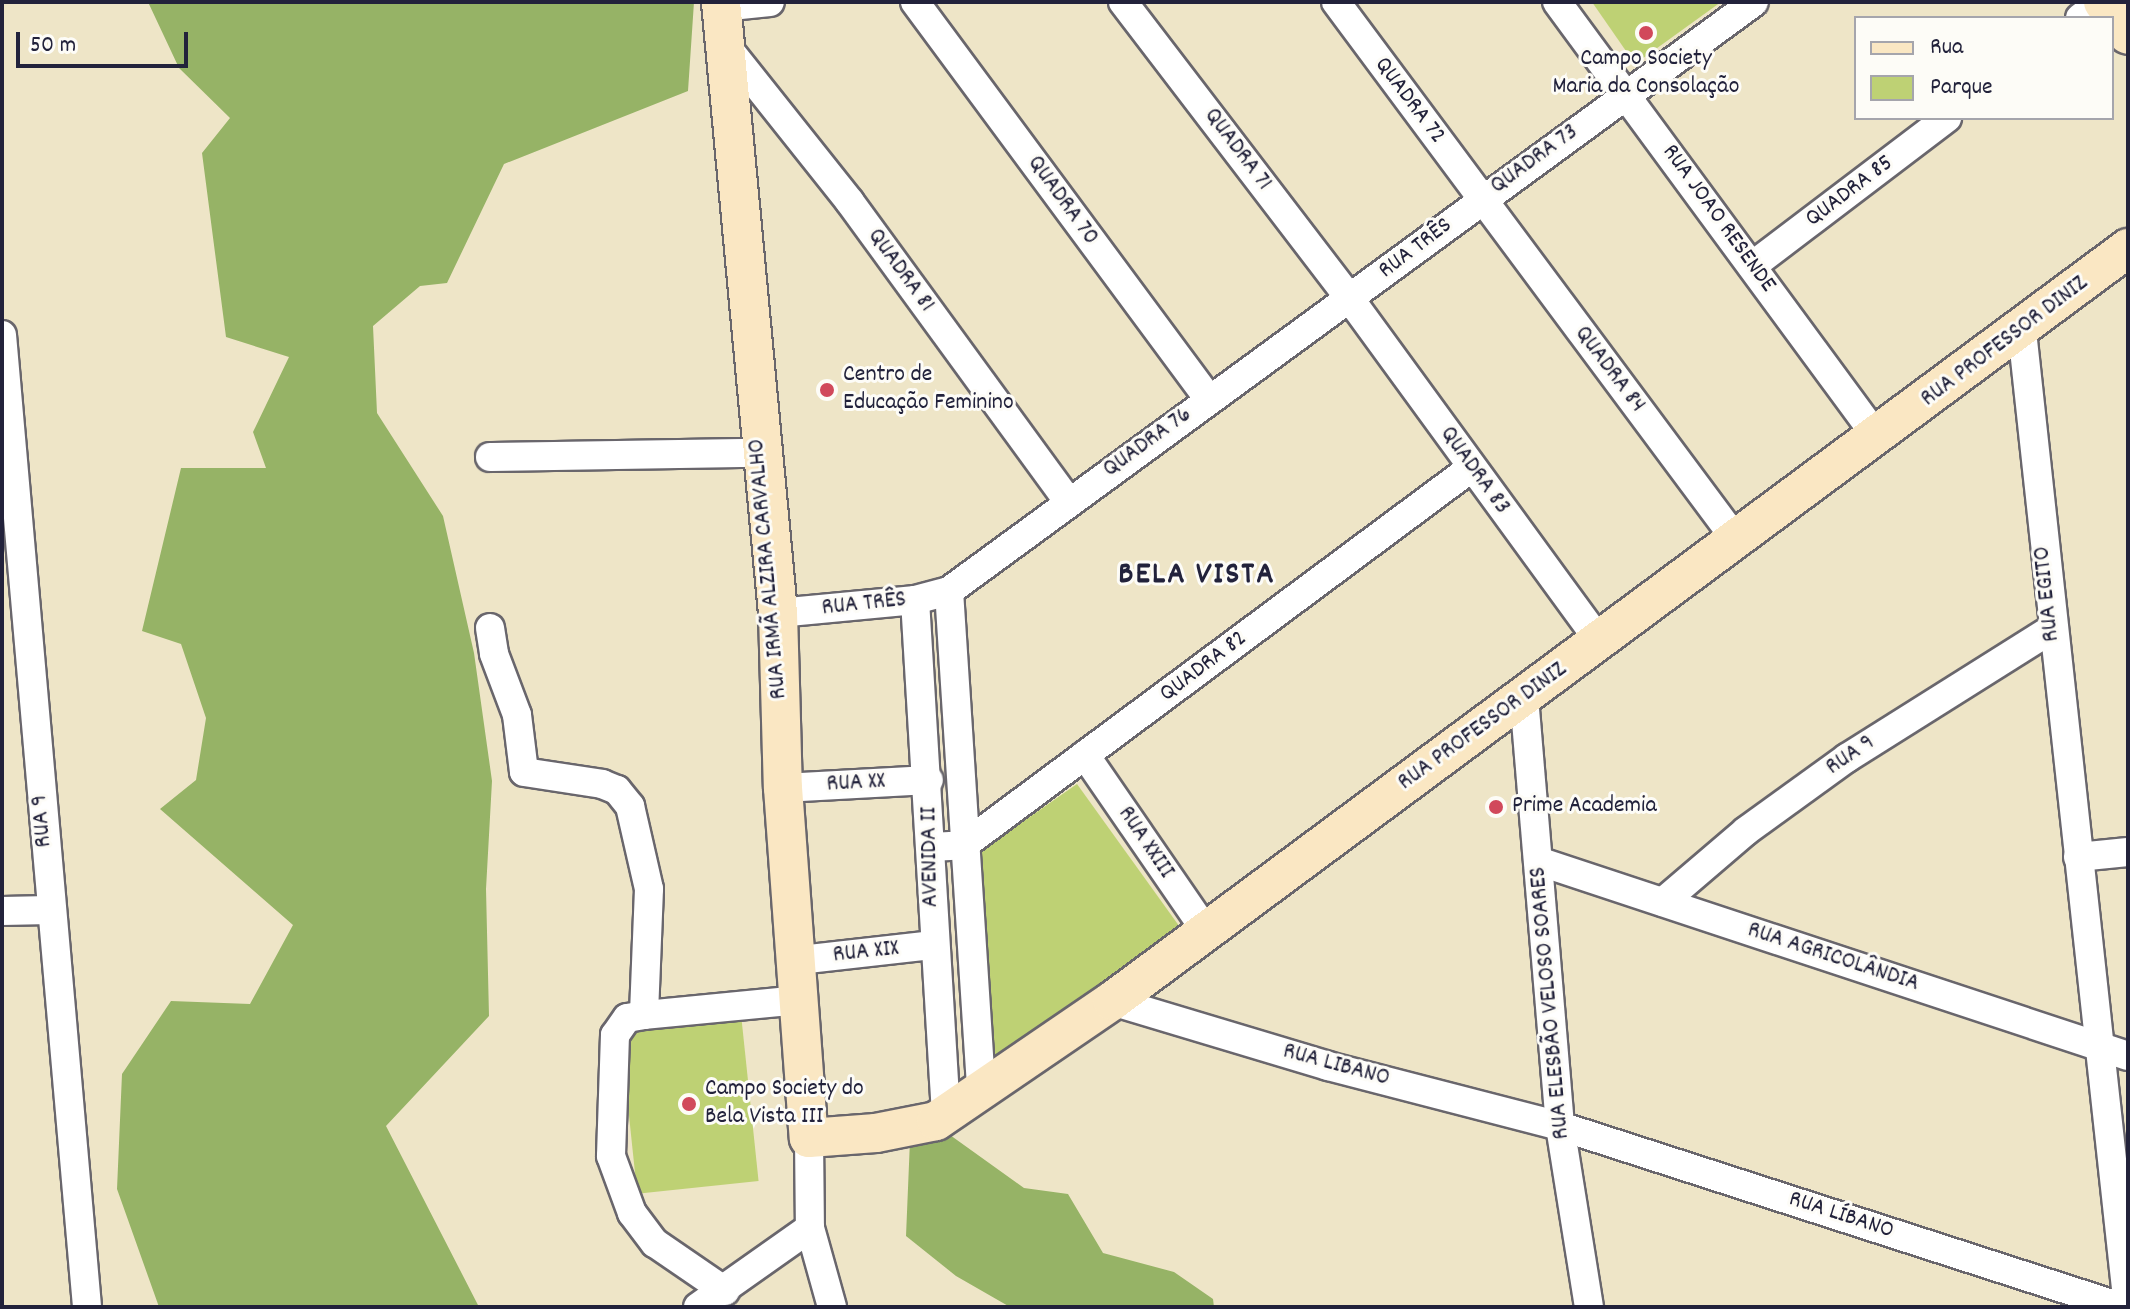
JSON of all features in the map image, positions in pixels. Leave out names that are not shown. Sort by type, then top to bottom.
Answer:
[{"type":"street","points":[[721,4],[770,2]]},
{"type":"street","name":"QUADRA 70","points":[[915,2],[1209,400]]},
{"type":"street","name":"QUADRA 71","points":[[1123,2],[1350,299]]},
{"type":"street","name":"QUADRA 72","points":[[1336,2],[1482,199]]},
{"type":"street","name":"RUA JOAO RESENDE","points":[[1557,2],[1627,93],[1877,437]]},
{"type":"street","name":"QUADRA 73","points":[[1482,199],[1754,2]]},
{"type":"street","points":[[2083,16],[2102,2]]},
{"type":"street","name":"RUA IRMÃ ALZIRA CARVALHO","points":[[721,4],[759,453],[778,613],[783,788],[799,960],[809,1138]]},
{"type":"street","points":[[2114,17],[2128,35]]},
{"type":"street","name":"QUADRA 81","points":[[726,46],[850,202],[1068,501]]},
{"type":"street","name":"QUADRA 85","points":[[1752,266],[1944,120]]},
{"type":"street","name":"RUA TRÊS","points":[[1350,299],[1482,199]]},
{"type":"street","name":"QUADRA 84","points":[[1482,199],[1737,541]]},
{"type":"street","name":"RUA PROFESSOR DINIZ","points":[[809,1138],[903,1129],[929,1124],[946,1114],[1112,1001],[2022,331],[2128,248]]},
{"type":"street","name":"QUADRA 76","points":[[949,591],[1068,501],[1350,299]]},
{"type":"street","name":"QUADRA 83","points":[[1350,299],[1600,642]]},
{"type":"street","name":"RUA EGITO","points":[[2022,331],[2096,1045],[2128,1307]]},
{"type":"street","name":"RUA 9","points":[[2,335],[87,1307]]},
{"type":"street","points":[[490,457],[759,453]]},
{"type":"street","name":"QUADRA 82","points":[[964,845],[1471,468]]},
{"type":"street","name":"RUA TRÊS","points":[[778,613],[915,600],[949,591]]},
{"type":"street","name":"AVENIDA II","points":[[949,591],[981,1088]]},
{"type":"street","name":"AVENIDA II","points":[[915,600],[929,780],[933,945],[946,1114]]},
{"type":"street","points":[[490,628],[494,654],[517,715],[524,772],[602,784],[617,790],[630,806],[649,889],[644,1015]]},
{"type":"street","name":"RUA 9","points":[[1663,902],[1746,831],[1847,758],[2052,629]]},
{"type":"street","name":"RUA ELESBÃO VELOSO SOARES","points":[[1524,697],[1560,1126],[1589,1307]]},
{"type":"street","name":"RUA XXIII","points":[[1085,755],[1206,931]]},
{"type":"street","name":"RUA XX","points":[[783,788],[929,780]]},
{"type":"street","points":[[931,847],[964,845]]},
{"type":"street","points":[[2078,857],[2128,852]]},
{"type":"street","name":"RUA AGRICOLÂNDIA","points":[[1538,861],[2128,1056]]},
{"type":"street","points":[[2,911],[50,910]]},
{"type":"street","name":"RUA XIX","points":[[799,960],[933,945]]},
{"type":"street","points":[[725,1291],[655,1243],[617,1182],[611,1156],[613,1043],[622,1021],[644,1015],[801,1000]]},
{"type":"street","name":"RUA LIBANO","points":[[1112,1001],[1328,1066],[1560,1126]]},
{"type":"street","name":"RUA LÍBANO","points":[[1560,1126],[2121,1307]]},
{"type":"street","points":[[809,1138],[810,1228],[832,1307]]},
{"type":"street","points":[[698,1307],[725,1291],[810,1228]]},
{"type":"green space","points":[[148,2],[694,2],[688,91],[504,164],[447,283],[420,286],[373,326],[377,413],[443,516],[474,653],[492,781],[486,889],[489,1016],[386,1126],[479,1307],[159,1307],[117,1189],[122,1074],[171,1001],[250,1004],[293,925],[160,809],[196,780],[206,718],[181,644],[142,631],[181,468],[266,468],[253,432],[289,357],[226,337],[202,153],[230,118],[179,68]]},
{"type":"green space","name":"Campo Society Maria da Consolação","points":[[1592,2],[1721,2],[1635,64]]},
{"type":"green space","points":[[1077,784],[1182,930],[995,1063],[975,855]]},
{"type":"green space","name":"Campo Society do Bela Vista III","points":[[741,1014],[759,1181],[637,1194],[620,1027]]},
{"type":"green space","points":[[950,1135],[1024,1188],[1068,1194],[1103,1253],[1174,1272],[1213,1299],[1214,1307],[1010,1307],[956,1276],[906,1236],[910,1140]]},
{"type":"place","name":"Campo Society Maria da Consolação","points":[[1646,33]]},
{"type":"place","name":"Centro de Educação Feminino","points":[[827,390]]},
{"type":"place","name":"Prime Academia","points":[[1496,807]]},
{"type":"place","name":"Campo Society do Bela Vista III","points":[[689,1104]]},
{"type":"district","name":"BELA VISTA","points":[[1197,576]]}]
